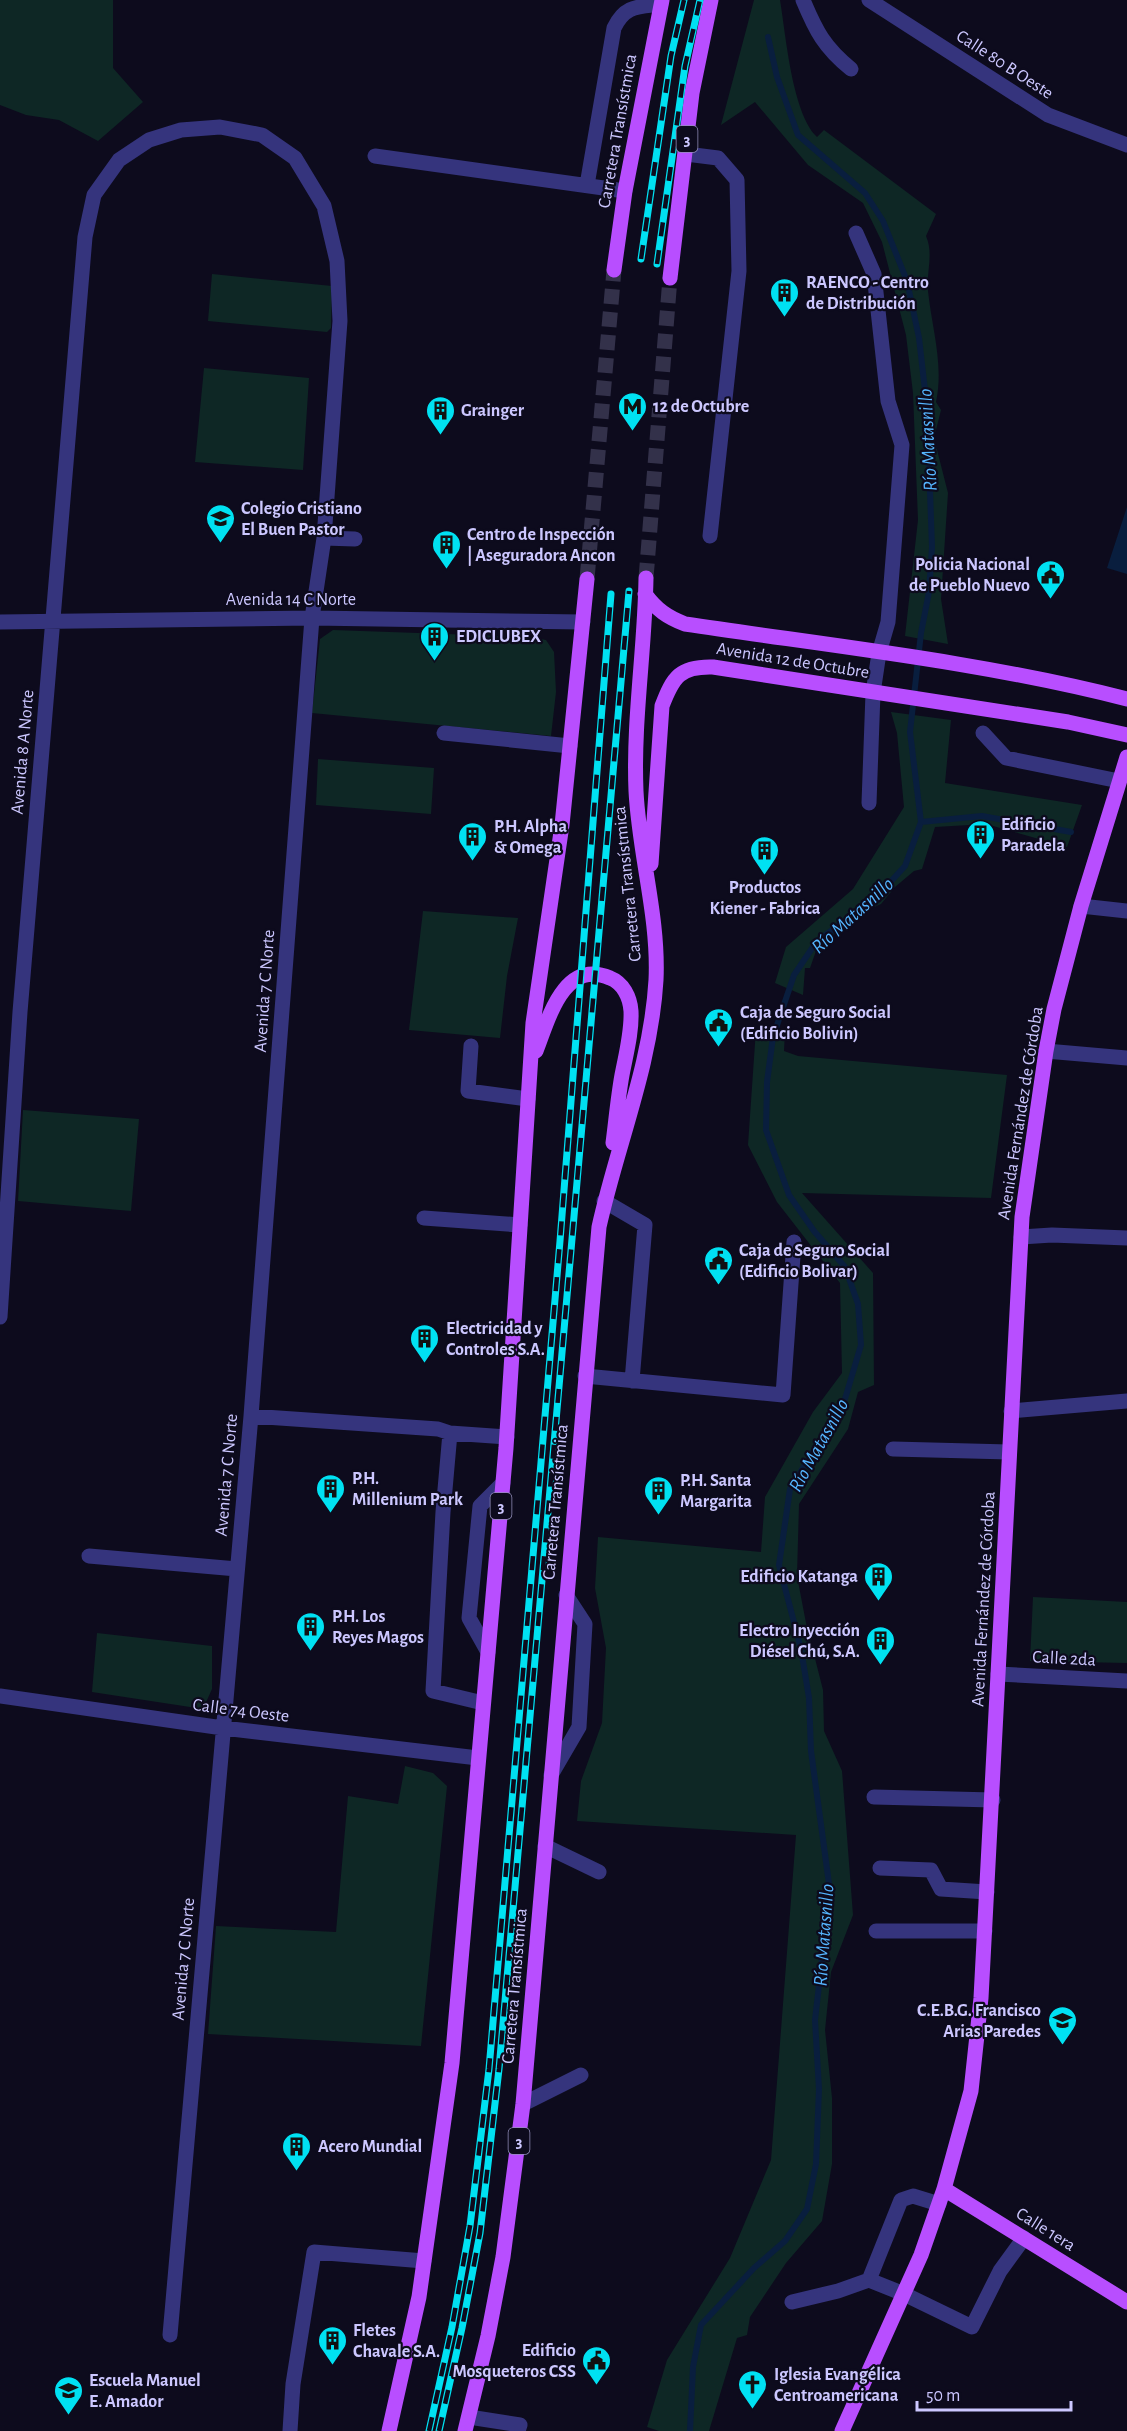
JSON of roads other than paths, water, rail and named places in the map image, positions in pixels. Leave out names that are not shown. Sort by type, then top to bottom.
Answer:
[{"type":"main road","name":"3","points":[[670,278],[692,93],[711,0]]},
{"type":"main road","name":"Carretera Transístmica","points":[[614,270],[625,191],[661,2]]},
{"type":"main road","name":"Carretera Transístmica","points":[[467,2424],[503,2258],[523,2104],[595,1256],[608,1185],[642,1072],[656,979],[655,947],[638,808],[636,771],[646,578]]},
{"type":"main road","name":"3","points":[[389,2431],[419,2297],[453,2063],[507,1437],[530,1066],[537,994],[550,916],[570,746],[587,579]]},
{"type":"main road","name":"Avenida 12 de Octubre","points":[[645,594],[655,608],[667,617],[685,624],[951,664],[1075,686],[1127,699]]},
{"type":"main road","name":"Avenida 12 de Octubre","points":[[649,897],[662,706],[671,683],[682,672],[698,666],[1068,722],[1127,735]]},
{"type":"main road","name":"Avenida Fernández de Córdoba","points":[[842,2431],[921,2255],[942,2196],[971,2091],[981,1998],[993,1800],[1021,1237],[1046,1051],[1081,906],[1127,758]]},
{"type":"main road","points":[[530,1066],[555,1003],[570,982],[595,974],[611,978],[621,986],[628,998],[631,1019],[608,1185]]},
{"type":"main road","name":"Calle 1era","points":[[942,2196],[1024,2238],[1127,2302]]},
{"type":"street","points":[[802,0],[830,52],[851,69]]},
{"type":"street","name":"Calle 80 B Oeste","points":[[869,0],[1048,115],[1127,145]]},
{"type":"street","points":[[587,185],[614,28],[621,15],[633,8],[661,2]]},
{"type":"street","name":"Avenida 8 A Norte","points":[[0,1317],[20,1012],[85,237],[94,195],[118,160],[149,140],[181,130],[220,127],[262,135],[295,158],[324,206],[337,261],[340,321],[324,538]]},
{"type":"street","points":[[686,153],[718,158],[737,180],[739,271],[710,536]]},
{"type":"street","points":[[375,156],[625,191]]},
{"type":"street","points":[[856,232],[874,274],[888,401],[902,446],[889,613],[879,653],[873,693],[869,803]]},
{"type":"street","points":[[324,538],[355,539]]},
{"type":"street","name":"Avenida 7 C Norte","points":[[170,2335],[251,1416],[312,618],[324,538]]},
{"type":"street","name":"Avenida 14 C Norte","points":[[0,622],[312,618],[583,622]]},
{"type":"street","points":[[444,733],[570,746]]},
{"type":"street","points":[[983,733],[1006,758],[1119,781]]},
{"type":"street","points":[[1081,906],[1127,911]]},
{"type":"street","points":[[471,1046],[468,1091],[528,1099]]},
{"type":"street","points":[[1046,1051],[1127,1058]]},
{"type":"street","points":[[604,1201],[645,1225],[632,1381]]},
{"type":"street","points":[[424,1218],[520,1225]]},
{"type":"street","points":[[1021,1237],[1052,1235],[1127,1238]]},
{"type":"street","points":[[585,1376],[783,1395],[794,1242]]},
{"type":"street","points":[[1011,1411],[1127,1401]]},
{"type":"street","points":[[251,1416],[438,1429],[450,1433],[507,1437]]},
{"type":"street","points":[[450,1433],[433,1691],[483,1703]]},
{"type":"street","points":[[893,1449],[1009,1452]]},
{"type":"street","points":[[488,1652],[469,1618],[480,1506],[503,1484]]},
{"type":"street","points":[[89,1556],[237,1569]]},
{"type":"street","points":[[551,1775],[579,1727],[585,1624],[566,1595]]},
{"type":"street","name":"Calle 2da","points":[[999,1674],[1127,1681]]},
{"type":"street","name":"Calle 74 Oeste","points":[[0,1696],[223,1728],[478,1758]]},
{"type":"street","points":[[874,1797],[993,1800]]},
{"type":"street","points":[[545,1846],[599,1872]]},
{"type":"street","points":[[880,1868],[931,1870],[940,1889],[987,1892]]},
{"type":"street","points":[[876,1931],[985,1931]]},
{"type":"street","points":[[523,2104],[581,2075]]},
{"type":"street","points":[[869,2280],[901,2200],[913,2196],[942,2196]]},
{"type":"street","points":[[792,2302],[838,2291],[869,2280],[972,2327],[1000,2271],[1024,2238]]},
{"type":"street","points":[[290,2431],[293,2384],[314,2252],[424,2261]]},
{"type":"street","points":[[467,2424],[520,2426],[518,2431]]},
{"type":"water","points":[[1127,507],[1127,574],[1107,568]]},
{"type":"waterway","name":"Río Matasnillo","points":[[690,2431],[693,2367],[701,2325],[754,2268],[785,2241],[807,2209],[816,2164],[819,2089],[815,2020],[830,1891],[811,1751],[809,1698],[801,1649],[779,1565],[790,1489],[845,1399],[861,1345],[858,1304],[845,1267],[814,1231],[789,1195],[766,1130],[767,1082],[773,1037],[794,975],[817,941],[874,900],[905,866],[921,822],[910,732],[921,633],[929,592],[932,547],[927,408],[919,338],[907,281],[883,221],[865,193],[798,135],[777,77],[768,37]]},
{"type":"waterway","points":[[921,822],[982,816],[1071,832]]},
{"type":"tunnel","points":[[587,579],[614,270]]},
{"type":"tunnel","points":[[646,578],[670,278]]},
{"type":"railway","points":[[641,259],[671,56],[684,0]]},
{"type":"railway","points":[[657,264],[685,66],[700,0]]},
{"type":"railway","points":[[439,2431],[480,2233],[499,2069],[629,591]]},
{"type":"railway","points":[[429,2431],[452,2327],[470,2226],[489,2069],[560,1241],[611,594]]},
{"type":"place","name":"RAENCO - Centro de Distribución","points":[[785,318]]},
{"type":"place","name":"12 de Octubre","points":[[632,432]]},
{"type":"place","name":"Grainger","points":[[440,436]]},
{"type":"place","name":"Colegio Cristiano El Buen Pastor","points":[[220,544]]},
{"type":"place","name":"Centro de Inspección | Aseguradora Ancon","points":[[446,570]]},
{"type":"place","name":"Policia Nacional de Pueblo Nuevo","points":[[1051,600]]},
{"type":"place","name":"EDICLUBEX","points":[[435,662]]},
{"type":"place","name":"Edificio Paradela","points":[[980,860]]},
{"type":"place","name":"P.H. Alpha & Omega","points":[[473,862]]},
{"type":"place","name":"Productos Kiener - Fabrica","points":[[765,876]]},
{"type":"place","name":"Caja de Seguro Social (Edificio Bolivin)","points":[[719,1048]]},
{"type":"place","name":"Caja de Seguro Social (Edificio Bolivar)","points":[[718,1286]]},
{"type":"place","name":"Electricidad y Controles S.A.","points":[[425,1364]]},
{"type":"place","name":"P.H. Millenium Park","points":[[331,1514]]},
{"type":"place","name":"P.H. Santa Margarita","points":[[659,1516]]},
{"type":"place","name":"Edificio Katanga","points":[[879,1602]]},
{"type":"place","name":"P.H. Los Reyes Magos","points":[[311,1652]]},
{"type":"place","name":"Electro Inyección Diésel Chú, S.A.","points":[[881,1666]]},
{"type":"place","name":"C.E.B.G. Francisco Arias Paredes","points":[[1062,2046]]},
{"type":"place","name":"Acero Mundial","points":[[297,2172]]},
{"type":"place","name":"Fletes Chavale S.A.","points":[[332,2366]]},
{"type":"place","name":"Edificio Mosqueteros CSS","points":[[597,2386]]},
{"type":"place","name":"Iglesia Evangélica Centroamericana","points":[[753,2410]]},
{"type":"place","name":"Escuela Manuel E. Amador","points":[[68,2416]]}]
